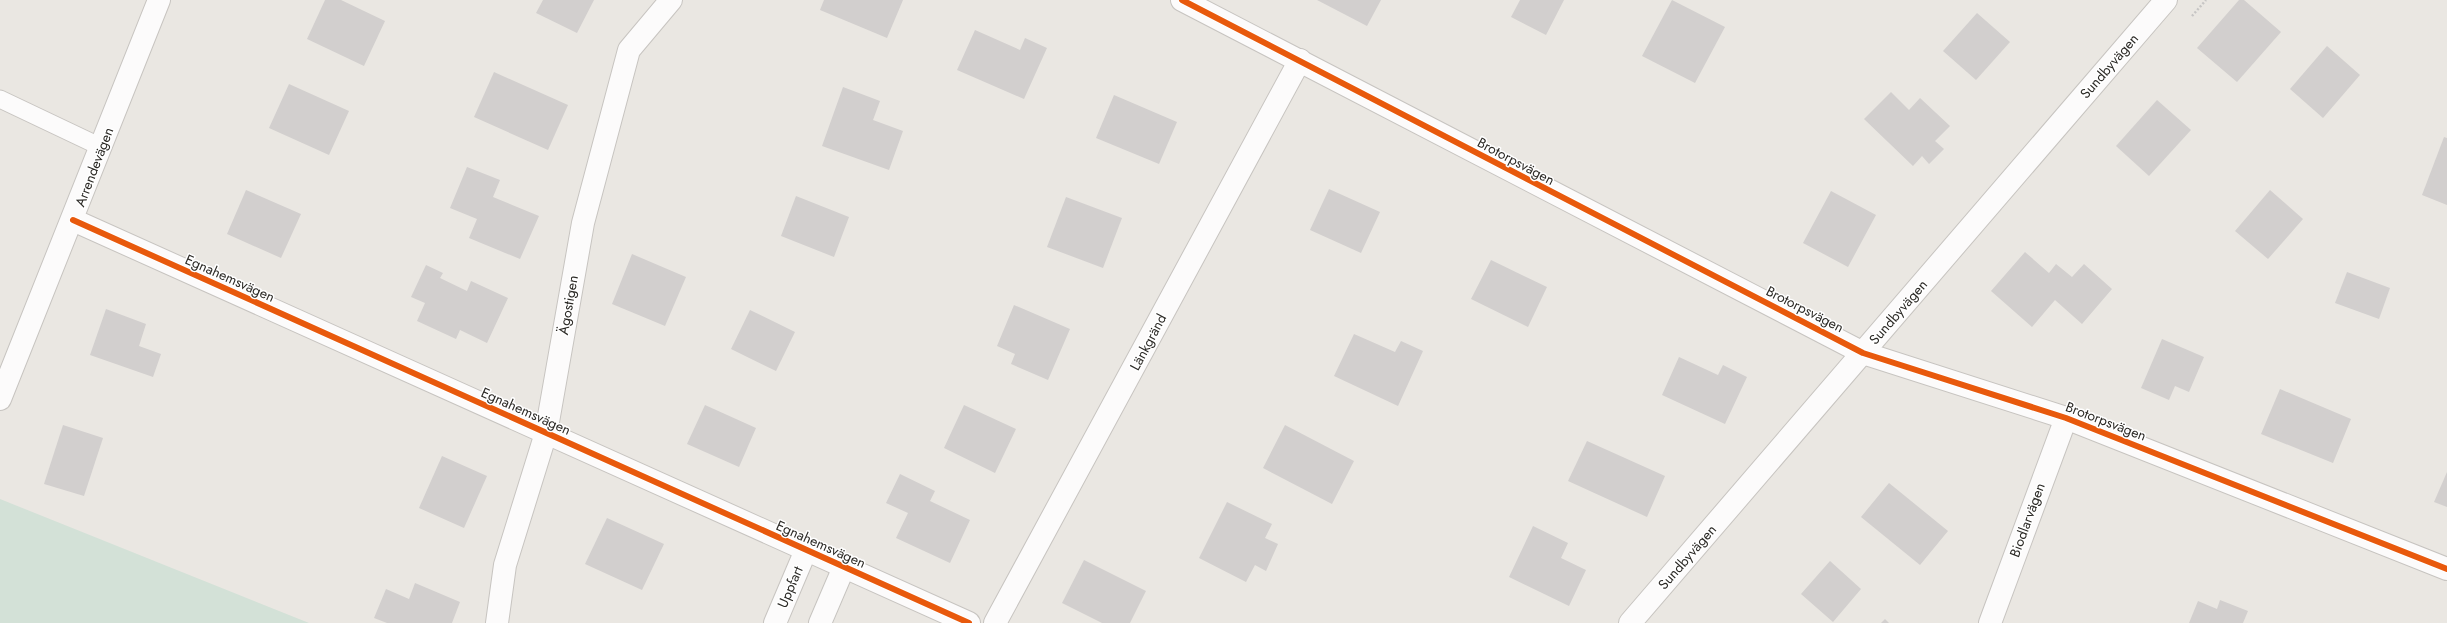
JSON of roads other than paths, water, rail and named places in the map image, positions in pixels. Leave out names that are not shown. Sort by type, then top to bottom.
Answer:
[{"type":"street","name":"Arrendevägen","points":[[0,400],[73,220],[159,0]]},
{"type":"street","name":"Ägostigen","points":[[496,623],[505,565],[546,433],[583,223],[629,50],[671,0]]},
{"type":"street","name":"Brotorpsvägen","points":[[1182,0],[1864,353],[2066,418],[2447,569]]},
{"type":"street","name":"Sundbyvägen","points":[[1630,623],[1864,353],[2166,0]]},
{"type":"street","name":"Länkgränd","points":[[995,623],[1300,60]]},
{"type":"street","name":"Egnahemsvägen","points":[[73,220],[844,567],[960,621]]},
{"type":"street","name":"Biodlarvägen","points":[[1990,623],[2066,418]]},
{"type":"street","name":"Uppfart","points":[[775,623],[806,550]]},
{"type":"street","points":[[820,623],[844,567]]},
{"type":"lane","points":[[0,99],[102,147]]}]
